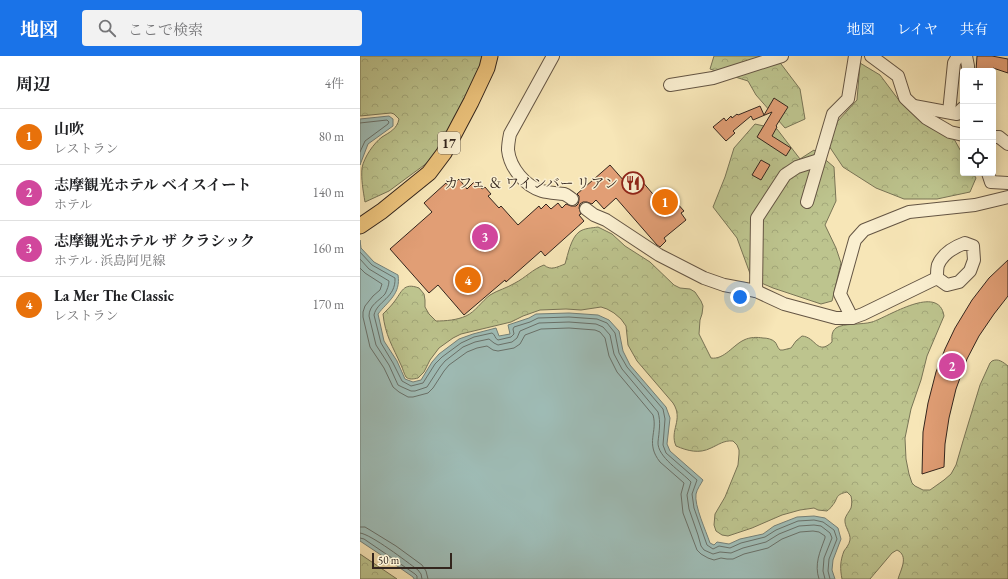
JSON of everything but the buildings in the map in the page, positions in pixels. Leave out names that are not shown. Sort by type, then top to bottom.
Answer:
[{"type":"main road","name":"17","points":[[360,226],[382,211],[429,173],[444,153],[471,102],[487,68],[490,56]]},
{"type":"street","points":[[553,56],[510,134],[508,151],[513,165],[523,180],[529,185],[541,191],[552,194],[565,194],[572,199]]},
{"type":"street","points":[[670,85],[713,78],[782,56]]},
{"type":"street","points":[[807,202],[833,114],[848,99],[856,56]]},
{"type":"street","points":[[871,56],[898,76],[906,98],[926,118],[950,132],[960,134]]},
{"type":"street","points":[[949,112],[954,64],[958,56]]},
{"type":"street","points":[[966,56],[968,68]]},
{"type":"street","points":[[914,106],[957,114],[960,111]]},
{"type":"street","points":[[996,137],[999,137],[1008,144]]},
{"type":"street","points":[[756,291],[757,218],[784,175],[797,167],[819,160]]},
{"type":"street","points":[[989,176],[992,182],[1008,183]]},
{"type":"street","points":[[852,318],[840,294],[855,240],[864,230],[909,212],[975,205],[1008,197]]},
{"type":"street","points":[[586,209],[594,215],[606,220],[659,255],[704,278],[724,285],[756,291],[784,304],[836,318],[852,318],[863,314],[937,278]]},
{"type":"green space","points":[[360,56],[482,56],[480,68],[455,126],[427,163],[389,191],[365,202],[362,168],[365,159],[376,143],[395,128],[399,119],[391,113],[360,116]]},
{"type":"green space","points":[[714,56],[775,56],[800,89],[805,119],[785,128],[756,95],[748,81],[710,69]]},
{"type":"green space","points":[[860,63],[880,75],[901,103],[927,126],[954,139],[960,150],[960,176],[975,176],[976,178],[970,192],[937,199],[904,199],[876,188],[843,167],[829,146],[837,122],[857,100]]},
{"type":"green space","points":[[755,124],[777,129],[800,159],[814,150],[834,167],[836,201],[825,225],[836,248],[841,263],[832,301],[821,304],[773,288],[752,279],[737,238],[713,207],[725,177],[734,148]]},
{"type":"green space","points":[[598,227],[612,234],[625,246],[650,262],[674,285],[680,288],[690,289],[695,292],[703,306],[699,334],[711,358],[724,355],[746,339],[758,337],[772,340],[776,343],[780,350],[791,348],[802,336],[807,337],[820,347],[823,347],[832,342],[833,331],[839,326],[872,322],[900,309],[923,302],[933,302],[940,307],[944,316],[927,356],[911,409],[905,438],[906,459],[909,474],[912,483],[915,486],[923,490],[930,490],[951,474],[956,465],[980,385],[990,363],[994,360],[998,360],[1008,366],[1008,579],[898,579],[903,563],[903,556],[897,550],[892,553],[870,579],[842,579],[842,558],[850,540],[845,519],[851,508],[852,500],[851,496],[847,492],[838,496],[832,507],[827,511],[814,508],[800,510],[782,515],[752,528],[728,536],[722,535],[716,531],[714,525],[715,514],[725,497],[738,465],[739,450],[737,445],[733,441],[727,441],[702,451],[689,450],[676,446],[674,435],[677,415],[673,403],[637,361],[628,345],[626,326],[621,319],[607,309],[601,307],[581,310],[540,310],[511,322],[461,334],[439,348],[430,360],[424,372],[418,378],[410,379],[406,377],[387,335],[383,314],[406,287],[414,286],[419,288],[424,294],[425,307],[436,321],[451,320],[463,317],[472,312],[490,295],[519,281],[540,267],[544,265],[549,268],[554,268],[565,264],[570,246],[576,235],[588,228]]},
{"type":"green space","points":[[360,554],[397,579],[360,579]]},
{"type":"water","points":[[389,116],[393,119],[393,126],[368,144],[360,165],[360,119]]},
{"type":"water","points":[[360,240],[361,248],[374,262],[398,275],[398,287],[396,292],[378,314],[384,341],[397,361],[405,379],[413,382],[421,380],[432,362],[439,354],[459,339],[496,328],[499,336],[510,334],[508,325],[536,314],[569,313],[598,315],[609,320],[619,331],[623,351],[630,365],[666,407],[670,418],[667,444],[670,451],[703,480],[698,488],[696,499],[698,511],[710,543],[714,545],[717,542],[729,544],[740,539],[763,534],[774,526],[797,517],[814,516],[825,518],[838,528],[841,539],[833,560],[832,570],[835,579],[414,579],[360,541]]},
{"type":"place","name":"カフェ ＆ ワインバー リアン","points":[[633,183]]},
{"type":"place","name":"山吹","points":[[665,202]]},
{"type":"place","name":"志摩観光ホテル ザ クラシック","points":[[485,237]]},
{"type":"place","name":"La Mer The Classic","points":[[468,280]]},
{"type":"place","name":"志摩観光ホテル ベイスイート","points":[[952,366]]}]
